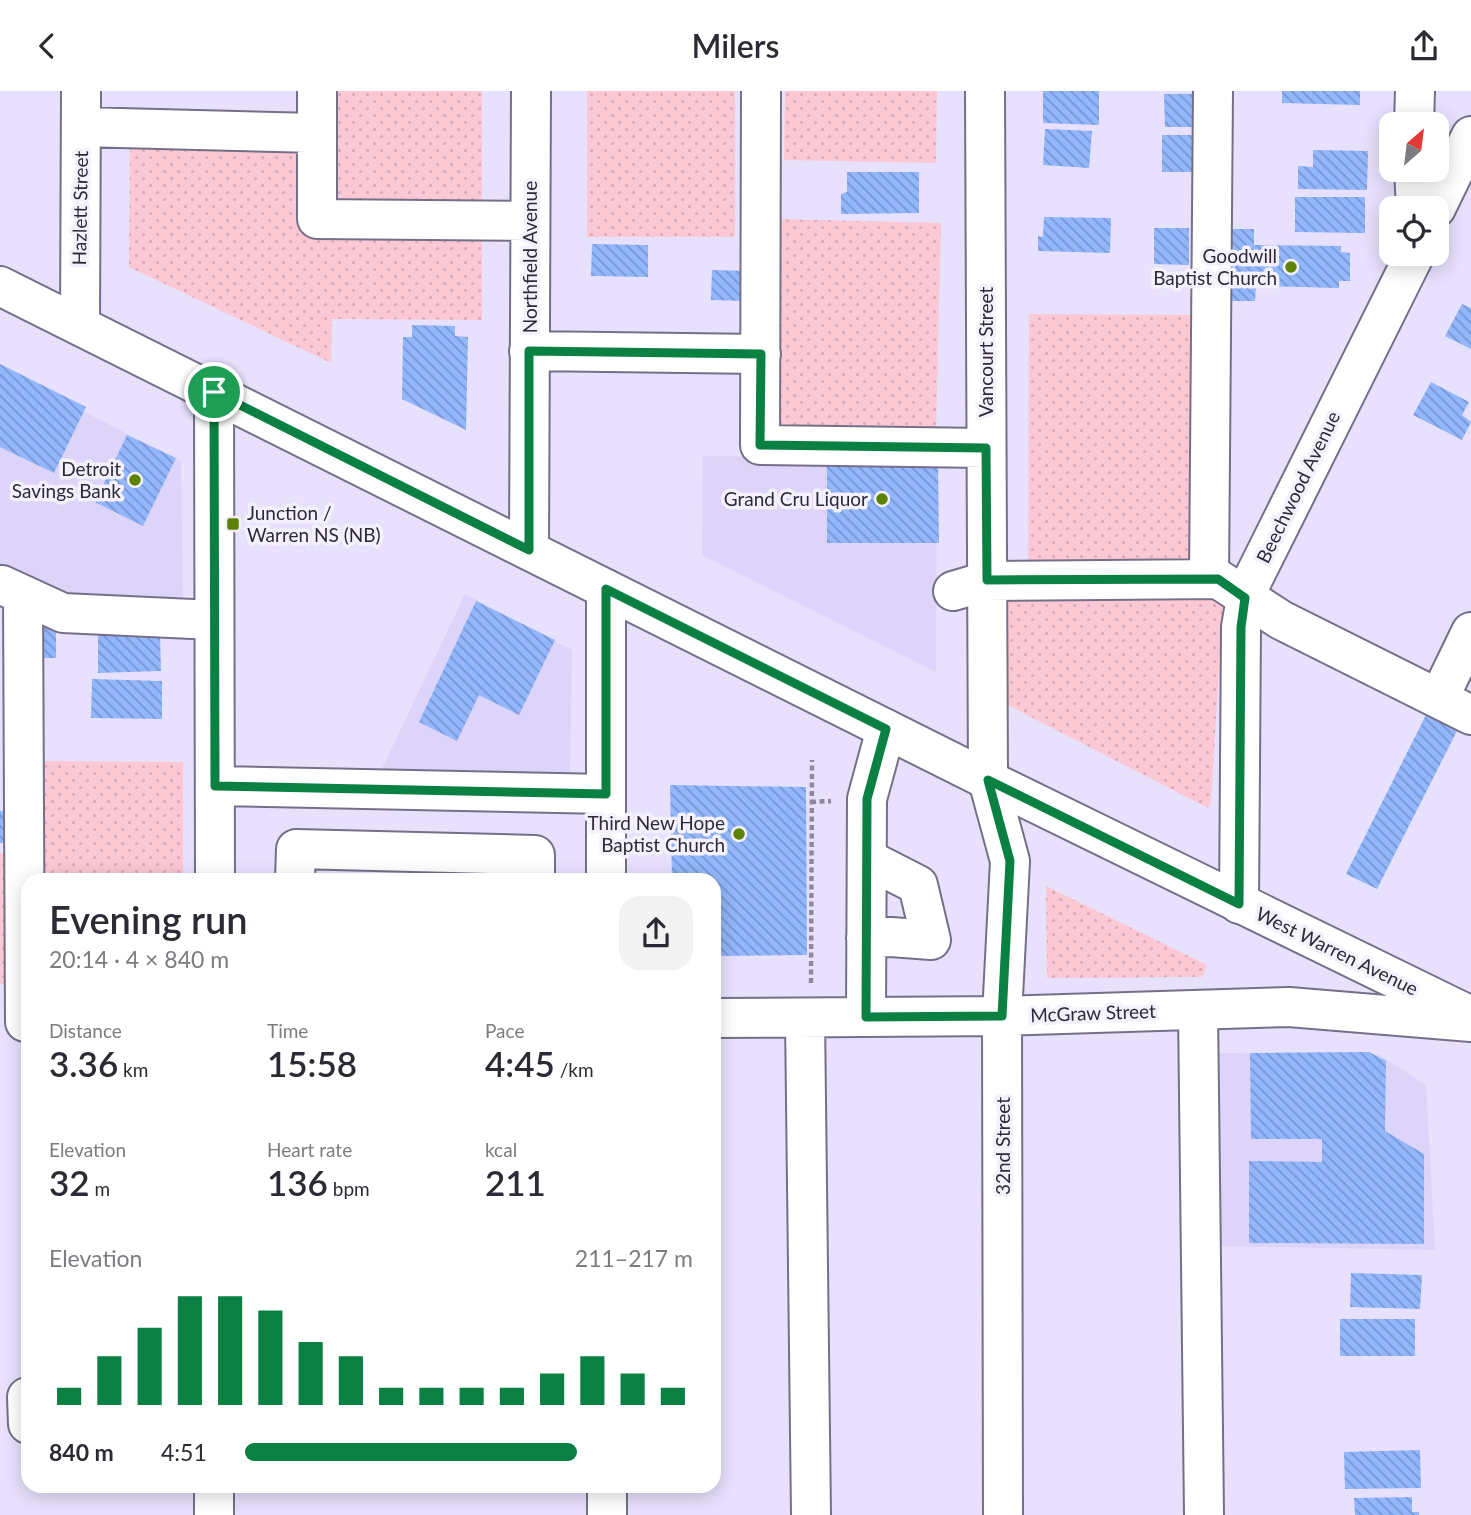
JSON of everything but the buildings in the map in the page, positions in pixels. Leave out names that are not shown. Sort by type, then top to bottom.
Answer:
[{"type":"street","points":[[317,91],[317,219],[530,221]]},
{"type":"street","name":"Northfield Avenue","points":[[529,550],[531,91]]},
{"type":"street","points":[[761,91],[760,445],[986,448]]},
{"type":"street","name":"Vancourt Street","points":[[985,91],[986,448],[970,585],[988,780]]},
{"type":"street","points":[[1209,579],[1213,91]]},
{"type":"street","points":[[1414,112],[1415,91]]},
{"type":"street","points":[[81,109],[317,133]]},
{"type":"street","name":"Hazlett Street","points":[[79,324],[81,109]]},
{"type":"street","points":[[1442,196],[1471,136]]},
{"type":"street","name":"Beechwood Avenue","points":[[1239,904],[1241,627],[1245,598],[1409,266]]},
{"type":"street","name":"West Warren Avenue","points":[[0,286],[988,780],[1471,1016]]},
{"type":"street","points":[[529,351],[761,354]]},
{"type":"street","points":[[214,392],[215,873]]},
{"type":"street","points":[[970,585],[1218,579],[1281,620],[1455,706],[1471,632]]},
{"type":"street","points":[[606,589],[606,873]]},
{"type":"street","points":[[18,1022],[11,590],[63,613],[214,620]]},
{"type":"street","points":[[866,1017],[867,799],[886,729]]},
{"type":"street","name":"32nd Street","points":[[988,780],[1010,861],[1002,1016],[1003,1515]]},
{"type":"street","points":[[215,786],[606,794]]},
{"type":"street","points":[[295,873],[296,849],[535,855],[535,873]]},
{"type":"street","points":[[866,938],[931,940],[918,885],[867,859]]},
{"type":"street","points":[[808,1002],[811,1515]]},
{"type":"street","name":"McGraw Street","points":[[721,1017],[808,1002],[866,1017],[1002,1016],[1289,1007],[1471,1022]]},
{"type":"street","points":[[1199,1010],[1204,1515]]},
{"type":"street","points":[[214,1493],[214,1515]]},
{"type":"street","points":[[607,1493],[607,1515]]},
{"type":"path","points":[[808,1002],[811,760]]},
{"type":"shaded area","points":[[332,91],[482,91],[482,320],[332,319],[331,363],[129,267],[130,141],[331,150]]},
{"type":"shaded area","points":[[587,91],[735,91],[735,237],[587,237]]},
{"type":"shaded area","points":[[785,91],[937,91],[936,163],[784,160]]},
{"type":"shaded area","points":[[776,219],[941,223],[936,433],[772,429]]},
{"type":"shaded area","points":[[1029,314],[1201,315],[1199,572],[1028,571]]},
{"type":"shaded area","points":[[0,369],[181,461],[183,606],[66,603],[0,572]]},
{"type":"shaded area","points":[[703,456],[937,457],[936,672],[702,555]]},
{"type":"shaded area","points":[[1202,586],[1223,604],[1211,801],[1208,808],[1000,701],[1003,591]]},
{"type":"shaded area","points":[[465,594],[572,650],[570,776],[380,773]]},
{"type":"shaded area","points":[[37,761],[183,762],[183,873],[36,873]]},
{"type":"shaded area","points":[[0,853],[12,853],[13,984],[0,984]]},
{"type":"shaded area","points":[[1046,886],[1207,965],[1202,977],[1047,978]]},
{"type":"shaded area","points":[[1208,1053],[1378,1054],[1426,1085],[1435,1250],[1213,1246]]},
{"type":"place","name":"Goodwill Baptist Church","points":[[1291,267]]},
{"type":"place","name":"Detroit Savings Bank","points":[[135,480]]},
{"type":"place","name":"Grand Cru Liquor","points":[[882,499]]},
{"type":"place","name":"Junction / Warren NS (NB)","points":[[233,524]]},
{"type":"place","name":"Third New Hope Baptist Church","points":[[739,834]]},
{"type":"route","points":[[529,351],[761,354],[760,445],[986,448],[987,580],[1218,579],[1245,598],[1241,627],[1239,904],[988,780],[1010,861],[1002,1016],[866,1017],[867,799],[886,729],[606,589],[606,794],[215,786],[214,392],[529,550],[529,351]]}]
